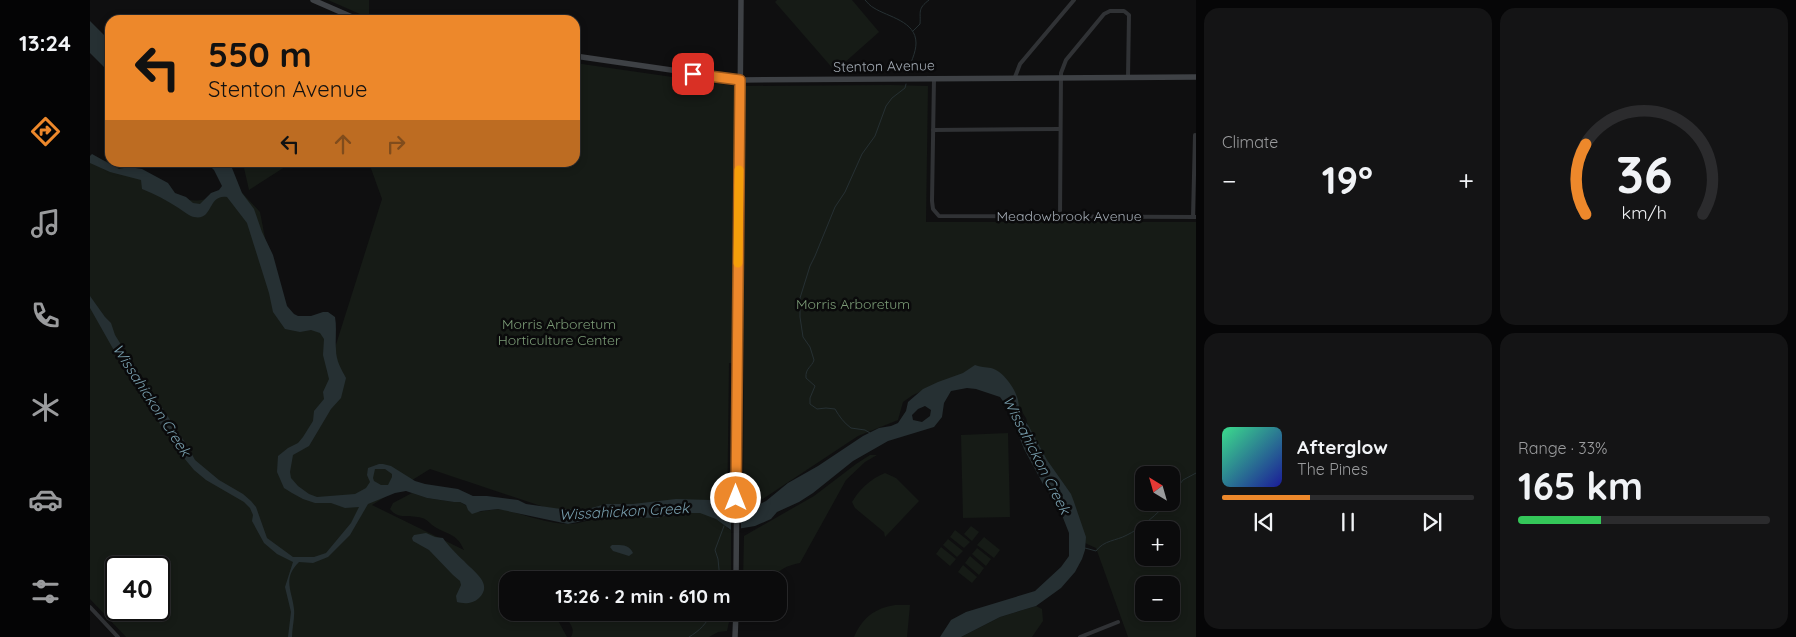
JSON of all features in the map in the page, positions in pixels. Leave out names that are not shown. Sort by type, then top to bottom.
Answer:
[{"type":"street","points":[[314,0],[347,15]]},
{"type":"street","points":[[736,571],[742,0]]},
{"type":"street","points":[[1015,77],[1020,64],[1074,0]]},
{"type":"street","points":[[1060,217],[1060,77],[1066,60],[1104,14],[1110,12],[1126,12],[1129,18],[1128,76]]},
{"type":"street","name":"Stenton Avenue","points":[[580,57],[740,80],[1196,77]]},
{"type":"street","points":[[934,78],[933,130],[1060,129]]},
{"type":"street","name":"Meadowbrook Avenue","points":[[933,130],[932,206],[937,215],[1060,217],[1194,216]]},
{"type":"street","points":[[1194,216],[1195,135]]},
{"type":"street","points":[[90,607],[118,637]]},
{"type":"street","points":[[735,637],[736,621]]},
{"type":"street","points":[[1080,637],[1118,622]]},
{"type":"green space","points":[[328,0],[369,0],[369,15],[362,15]]},
{"type":"green space","points":[[777,0],[852,0],[879,32],[835,71],[775,2]]},
{"type":"green space","name":"Morris Arboretum Horticulture Center","points":[[580,64],[735,86],[736,169],[734,221],[736,296],[733,303],[735,315],[734,392],[732,387],[732,363],[729,363],[727,528],[731,530],[731,571],[499,571],[499,621],[558,621],[567,637],[126,637],[111,621],[170,621],[170,556],[105,556],[105,615],[90,599],[90,161],[105,161],[105,167],[122,167],[164,191],[194,200],[213,197],[229,179],[260,212],[280,316],[294,323],[308,316],[325,319],[327,373],[382,199],[370,167],[580,167]],"holes":[[[430,469],[568,515],[610,516],[573,524],[561,524],[506,510],[498,509],[477,512],[460,502],[427,498],[412,493],[393,503],[390,509],[393,512],[400,516],[425,519],[455,538],[464,550],[372,505]]]},
{"type":"green space","name":"Morris Arboretum","points":[[745,86],[928,86],[926,222],[1196,222],[1196,637],[1128,637],[1096,548],[1085,543],[1035,454],[1026,418],[1009,392],[938,384],[913,395],[903,402],[898,420],[858,436],[743,512]]},
{"type":"green space","points":[[243,167],[285,167],[249,190]]},
{"type":"green space","points":[[1008,433],[1010,517],[963,518],[961,435]]},
{"type":"green space","points":[[870,455],[877,455],[865,462],[846,480],[800,563],[791,565],[780,571],[743,571],[744,536],[814,496]]},
{"type":"green space","points":[[885,473],[896,478],[919,501],[885,537],[884,532],[855,508],[852,502],[866,485]]},
{"type":"green space","points":[[971,526],[979,532],[972,541],[964,534]]},
{"type":"green space","points":[[955,530],[970,542],[964,548],[950,537]]},
{"type":"green space","points":[[984,537],[1000,550],[994,558],[977,545]]},
{"type":"green space","points":[[948,539],[963,551],[957,557],[943,545]]},
{"type":"green space","points":[[941,547],[956,559],[950,566],[936,554]]},
{"type":"green space","points":[[977,548],[991,559],[986,566],[972,554]]},
{"type":"green space","points":[[970,556],[984,568],[979,575],[965,563]]},
{"type":"green space","points":[[963,565],[977,577],[972,583],[958,572]]},
{"type":"green space","points":[[895,605],[910,605],[907,637],[854,637],[865,619],[875,611]]},
{"type":"green space","points":[[1036,606],[1042,609],[1043,621],[1032,637],[961,637],[1000,617]]},
{"type":"green space","points":[[568,621],[729,621],[727,631],[718,632],[709,637],[571,637],[573,633]]},
{"type":"water","points":[[90,21],[105,36],[105,68],[90,53]]},
{"type":"water","name":"Wissahickon Creek","points":[[92,154],[105,161],[105,167],[142,169],[168,183],[175,193],[186,197],[193,203],[200,204],[211,193],[219,190],[222,186],[211,167],[232,167],[242,193],[254,209],[273,255],[287,306],[298,316],[311,316],[328,312],[335,317],[337,357],[346,378],[341,398],[331,409],[309,446],[293,455],[290,472],[291,478],[309,494],[317,497],[355,494],[366,488],[370,482],[367,475],[368,468],[383,464],[391,466],[415,481],[425,484],[458,489],[473,496],[518,500],[526,504],[561,509],[584,510],[606,504],[633,504],[676,499],[711,500],[730,508],[750,509],[766,501],[788,483],[818,466],[863,436],[879,428],[898,423],[906,411],[908,402],[923,389],[963,373],[975,365],[991,368],[1000,373],[1014,390],[1021,415],[1047,460],[1071,494],[1086,537],[1082,559],[1075,572],[1061,588],[1036,606],[1000,617],[961,637],[940,637],[951,620],[966,612],[1035,591],[1061,567],[1069,556],[1069,533],[1058,505],[1043,484],[1024,449],[1008,408],[1000,397],[967,388],[951,391],[944,403],[942,417],[934,427],[888,441],[853,461],[799,502],[777,512],[771,519],[755,526],[731,530],[716,519],[700,513],[676,513],[657,518],[624,517],[615,514],[568,524],[498,509],[472,514],[466,505],[460,502],[427,498],[406,491],[395,493],[368,504],[350,535],[328,557],[313,563],[299,562],[294,568],[289,579],[289,585],[294,616],[292,637],[288,637],[291,612],[285,587],[293,562],[277,554],[264,543],[252,521],[253,515],[250,508],[244,502],[206,480],[184,458],[171,435],[164,430],[116,354],[90,308],[90,296],[111,323],[115,335],[195,460],[219,480],[251,501],[256,507],[267,538],[293,557],[314,557],[326,553],[351,523],[359,507],[345,508],[331,503],[315,503],[303,499],[284,488],[277,472],[278,456],[298,443],[303,437],[313,421],[314,411],[324,399],[323,392],[329,379],[323,355],[324,339],[320,333],[311,330],[300,332],[285,329],[273,312],[247,223],[227,197],[216,199],[205,215],[194,217],[142,189],[141,180],[110,172],[90,163],[90,156]],"holes":[[[925,406],[931,410],[930,416],[922,422],[913,420],[912,415],[918,409]],[[375,469],[385,469],[392,474],[392,477],[388,485],[381,485],[374,481]]]},
{"type":"water","points":[[426,533],[443,538],[452,550],[477,573],[484,588],[483,593],[477,600],[468,603],[457,602],[456,596],[461,585],[460,581],[429,550],[413,541],[414,535]]},
{"type":"water","points":[[612,545],[622,545],[633,553],[629,556],[613,551],[610,547]]},
{"type":"pier","points":[[731,506],[741,507],[741,531],[731,533]]},
{"type":"waterway","points":[[865,0],[873,7],[906,25],[915,36],[916,47],[907,73]]},
{"type":"waterway","points":[[913,31],[920,24],[921,8],[929,0]]},
{"type":"waterway","points":[[870,433],[865,430],[851,428],[835,409],[817,409],[810,404],[810,398],[815,386],[806,378],[806,375],[814,360],[810,347],[803,337],[800,298],[810,266],[835,207],[845,192],[862,154],[875,136],[886,106],[892,98],[905,88],[906,84]]},
{"type":"waterway","points":[[1180,484],[1183,480],[1196,473]]},
{"type":"waterway","points":[[1085,548],[1096,551],[1106,543],[1132,533],[1160,511]]},
{"type":"waterway","points":[[719,571],[715,550],[724,526]]},
{"type":"waterway","points":[[689,637],[707,621]]},
{"type":"slow traffic","points":[[738,263],[739,170]]},
{"type":"route","points":[[693,74],[740,80],[736,498]]}]
